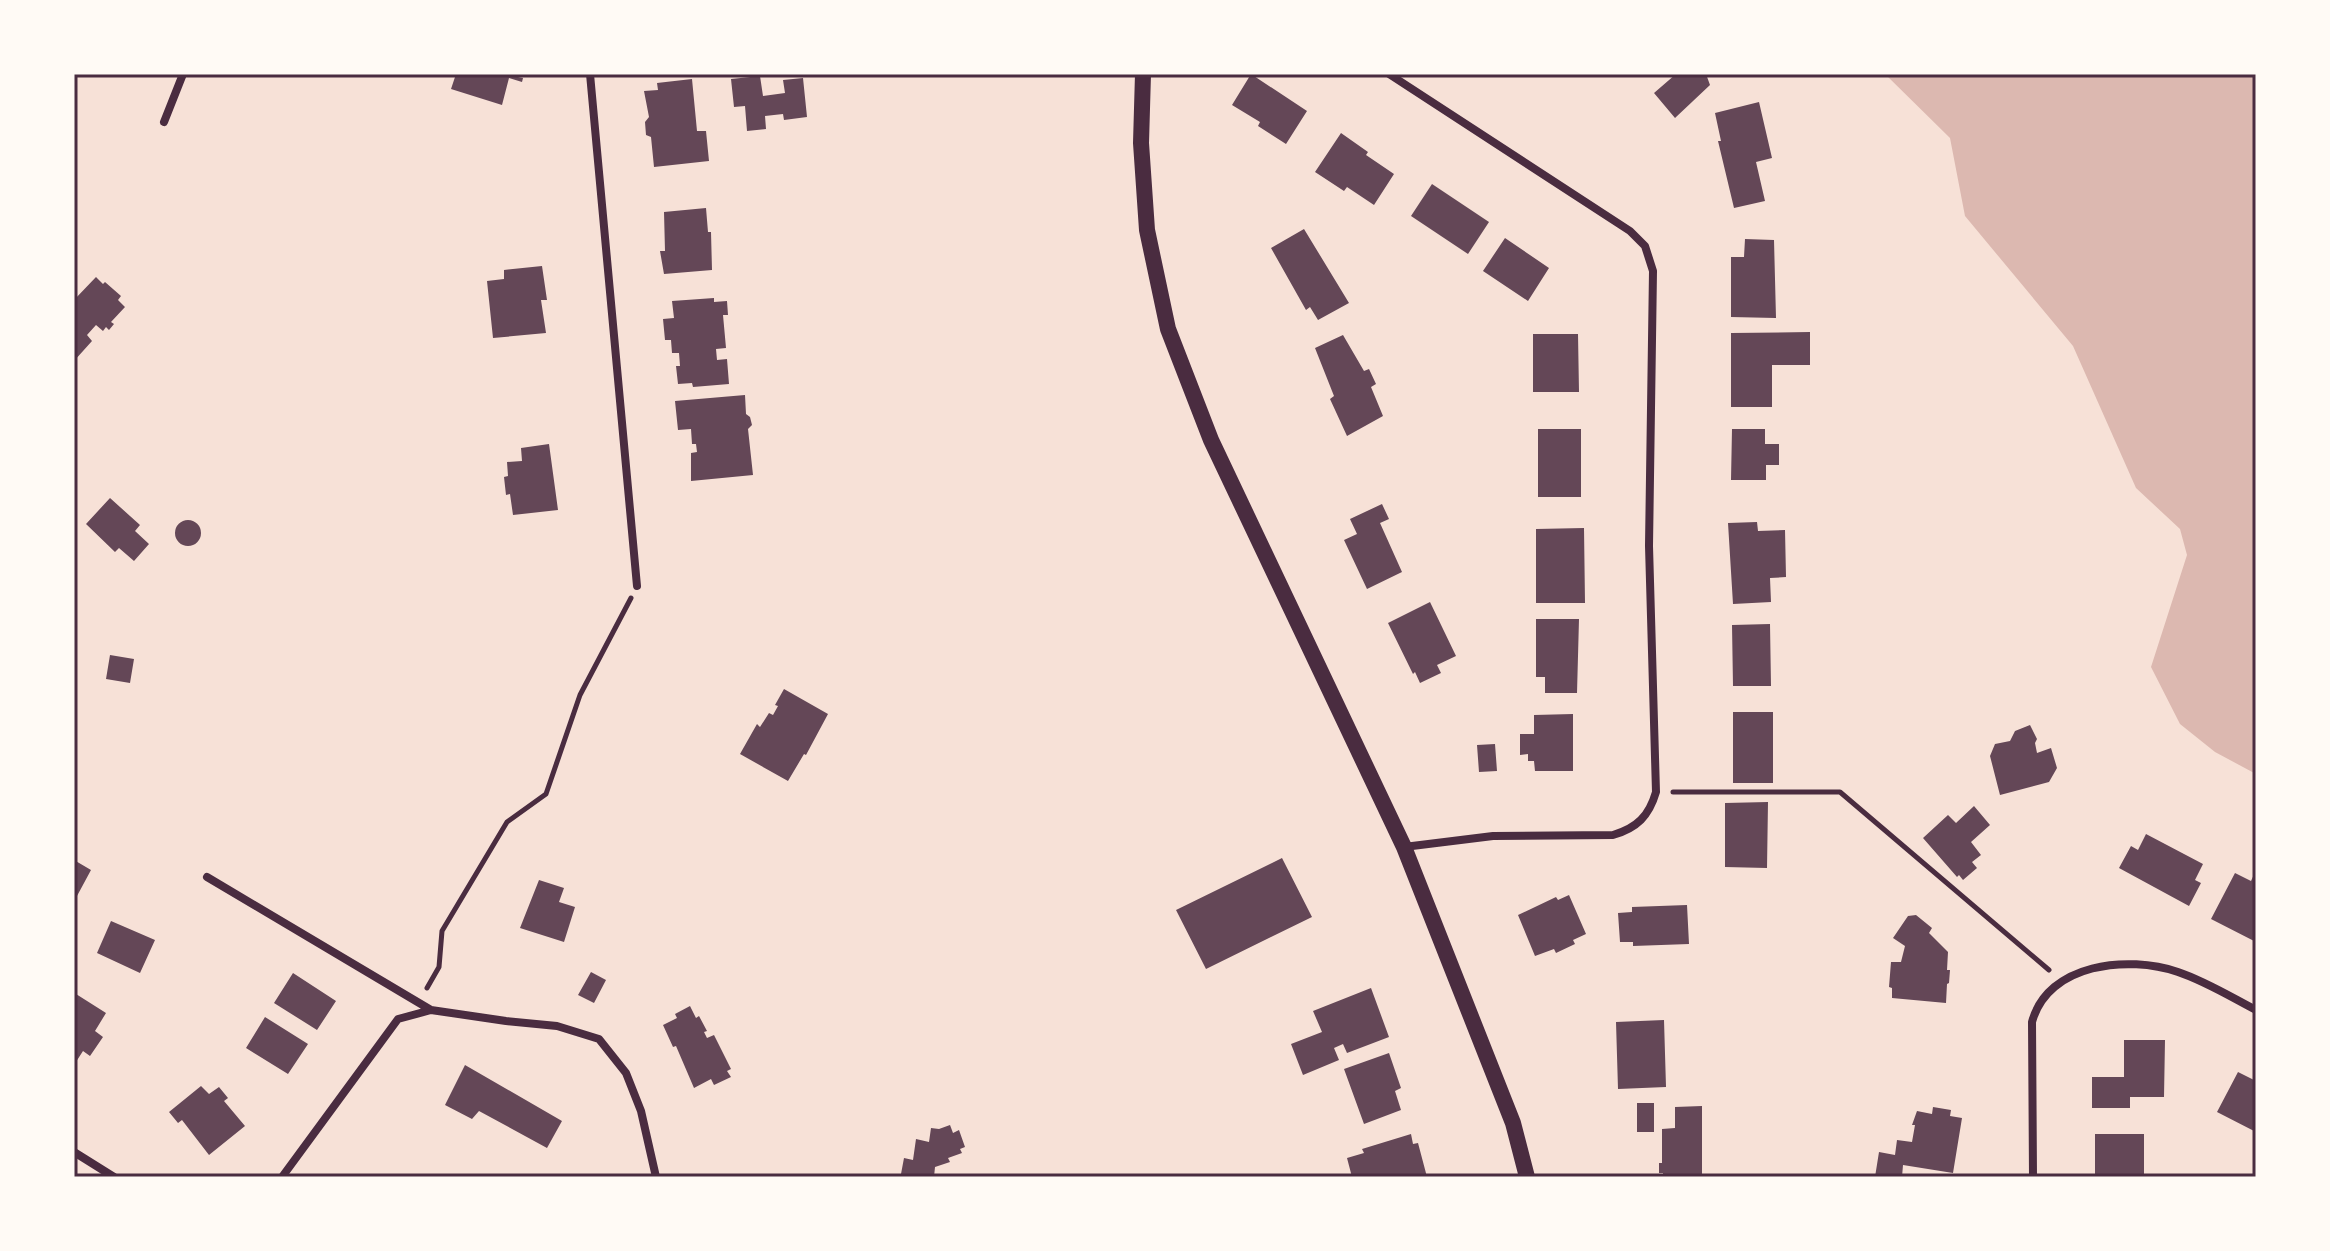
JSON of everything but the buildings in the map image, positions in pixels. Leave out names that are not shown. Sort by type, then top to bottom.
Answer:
[{"type":"main road","points":[[1140,75],[1147,230],[1168,329],[1211,440],[1404,847],[1507,1109],[1527,1177]]},
{"type":"street","points":[[164,122],[183,74]]},
{"type":"street","points":[[590,74],[637,586]]},
{"type":"street","points":[[1389,74],[1630,231],[1643,243],[1651,257],[1653,271],[1649,546],[1656,792],[1653,804],[1643,819],[1629,830],[1613,835],[1493,836],[1404,847]]},
{"type":"street","points":[[207,877],[431,1010],[557,1026],[599,1039],[626,1073],[641,1111],[656,1177]]},
{"type":"street","points":[[2033,1177],[2032,1022],[2039,1002],[2061,981],[2098,967],[2137,964],[2161,967],[2190,976],[2256,1010]]},
{"type":"street","points":[[282,1177],[398,1019],[431,1010]]},
{"type":"street","points":[[74,1152],[114,1177]]},
{"type":"path","points":[[418,1003],[439,967],[442,931],[507,822],[546,794],[580,695],[637,586]]},
{"type":"path","points":[[1656,792],[1840,792],[2061,981]]},
{"type":"shaded area","points":[[1885,74],[2256,74],[2256,774],[2215,752],[2180,724],[2151,667],[2187,555],[2180,529],[2136,488],[2073,346],[1965,216],[1950,138]]}]
